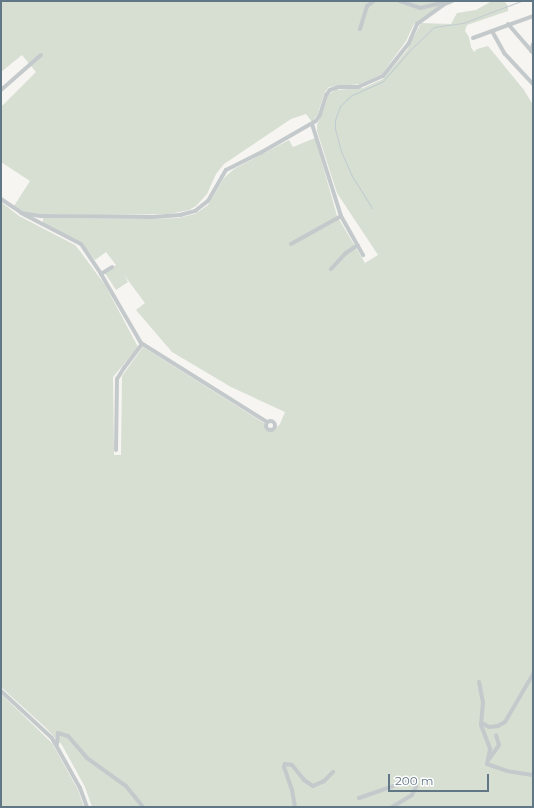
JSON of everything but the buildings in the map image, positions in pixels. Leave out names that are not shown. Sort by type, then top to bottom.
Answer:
[{"type":"street","points":[[360,29],[367,6],[374,1]]},
{"type":"street","points":[[400,1],[420,8],[451,1]]},
{"type":"street","points":[[20,213],[34,216],[118,217],[174,216],[190,213],[205,205],[226,170],[312,124],[320,115],[325,98],[329,91],[339,87],[358,87],[383,76],[409,43],[417,24],[451,1]]},
{"type":"street","points":[[473,38],[533,16]]},
{"type":"street","points":[[508,24],[532,52]]},
{"type":"street","points":[[492,31],[505,54],[533,84]]},
{"type":"street","points":[[532,52],[533,44]]},
{"type":"street","points":[[1,90],[41,55]]},
{"type":"street","points":[[312,124],[341,216],[363,255]]},
{"type":"street","points":[[1,199],[20,213],[80,244],[101,274],[135,335],[142,344],[267,422]]},
{"type":"street","points":[[292,244],[341,216]]},
{"type":"street","points":[[330,269],[346,253],[358,245]]},
{"type":"street","points":[[101,274],[112,267]]},
{"type":"street","points":[[116,450],[117,379],[120,372],[142,344]]},
{"type":"street","points":[[481,720],[484,726],[490,727],[498,726],[505,722],[533,674]]},
{"type":"street","points":[[479,682],[483,702],[481,720],[490,745],[486,762]]},
{"type":"street","points":[[1,691],[57,744],[83,794],[87,807]]},
{"type":"street","points":[[57,744],[58,733],[68,736],[87,758],[126,786],[142,807]]},
{"type":"street","points":[[486,762],[499,745],[496,735]]},
{"type":"street","points":[[486,762],[493,767],[533,775]]},
{"type":"street","points":[[296,807],[284,768],[285,764],[292,765],[304,780],[314,786],[321,783],[333,772]]},
{"type":"street","points":[[360,798],[405,782],[414,782],[416,787],[412,795],[392,807]]},
{"type":"shaded area","points":[[1,1],[447,1],[414,24],[406,41],[382,74],[360,84],[329,87],[324,93],[318,114],[312,122],[306,114],[291,119],[224,164],[216,174],[207,194],[196,206],[189,210],[169,214],[97,215],[35,214],[21,211],[14,206],[30,181],[1,162],[1,107],[36,72],[22,55],[1,72]]},
{"type":"shaded area","points":[[492,1],[505,2],[508,6],[508,11],[467,25],[465,31],[469,37],[471,47],[474,52],[477,49],[488,46],[524,90],[533,105],[533,807],[92,807],[85,787],[62,745],[46,728],[1,687],[1,202],[19,216],[75,245],[105,285],[138,347],[113,377],[114,455],[121,455],[122,376],[143,347],[264,423],[266,429],[275,429],[280,424],[285,412],[231,387],[172,352],[136,310],[145,303],[124,275],[128,282],[116,290],[105,273],[116,265],[106,252],[95,260],[80,242],[43,223],[43,218],[147,219],[178,218],[195,214],[208,205],[224,178],[234,169],[289,140],[293,147],[315,138],[337,216],[365,263],[378,255],[337,193],[317,131],[317,125],[328,95],[336,90],[363,88],[383,79],[407,50],[421,23],[451,24],[457,13],[476,10]]},
{"type":"shaded area","points":[[1,694],[52,743],[78,790],[84,807],[1,807]]},
{"type":"waterway","points":[[372,208],[352,176],[341,151],[335,128],[335,120],[340,106],[352,95],[383,81],[408,52],[434,27],[463,23],[521,1]]}]
